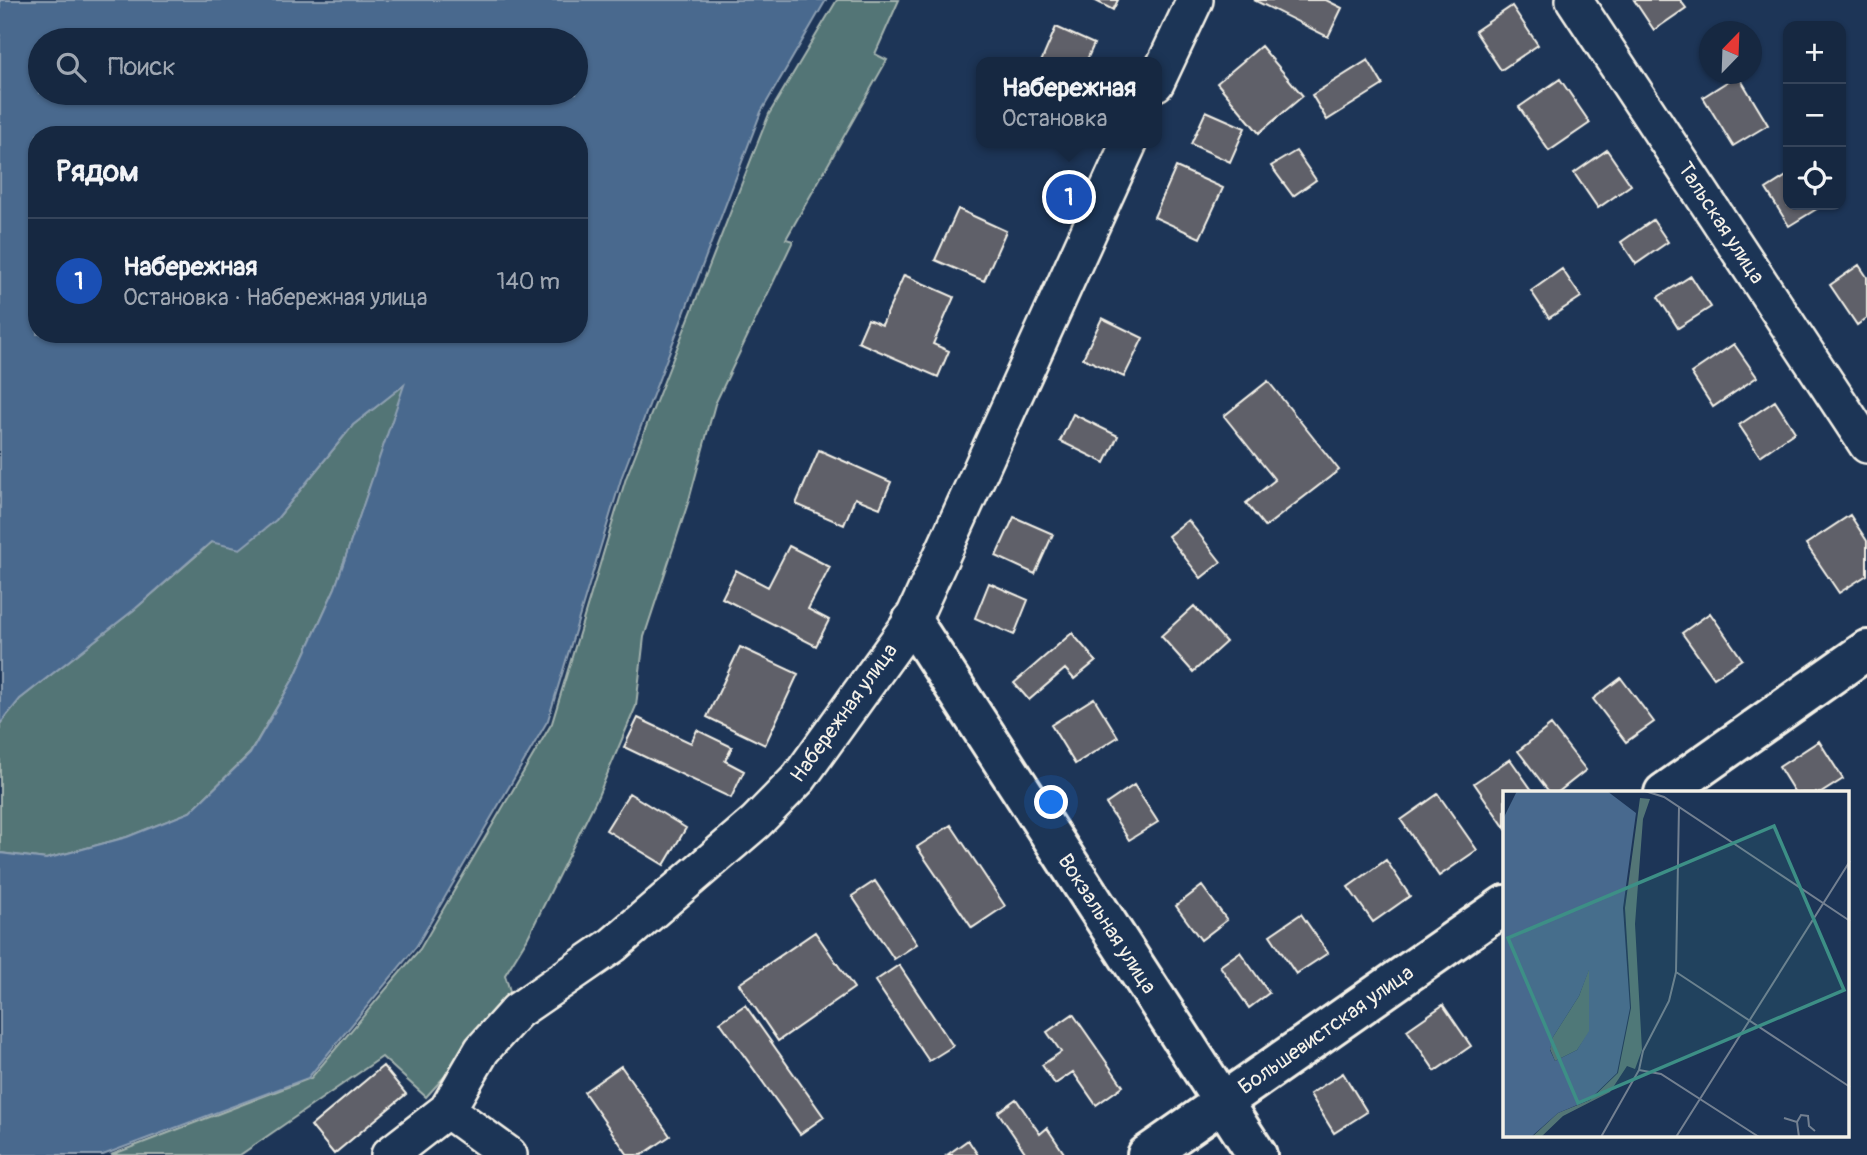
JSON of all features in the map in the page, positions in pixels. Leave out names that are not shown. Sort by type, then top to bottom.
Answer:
[{"type":"main road","name":"Вокзальная улица","points":[[912,621],[1257,1155]]},
{"type":"main road","points":[[1667,791],[1867,650]]},
{"type":"main road","name":"Большевистская улица","points":[[1147,1155],[1503,906]]},
{"type":"street","points":[[1162,72],[1195,0]]},
{"type":"street","name":"Тальская улица","points":[[1574,0],[1867,445]]},
{"type":"street","name":"Набережная улица","points":[[389,1155],[447,1110],[482,1050],[517,1011],[613,945],[756,822],[799,778],[912,621],[1127,148]]},
{"type":"street","points":[[447,1110],[509,1155]]},
{"type":"green space","points":[[837,0],[899,0],[875,54],[887,60],[786,239],[793,241],[715,404],[689,500],[644,637],[636,706],[598,796],[527,939],[505,975],[513,1001],[426,1097],[382,1057],[240,1155],[111,1155],[311,1078],[420,949],[552,723],[626,478],[769,114]]},
{"type":"green space","points":[[405,384],[335,588],[295,676],[250,753],[190,812],[127,837],[46,859],[0,853],[0,724],[20,699],[135,609],[212,542],[276,520],[353,425]]},
{"type":"water","points":[[0,0],[826,0],[761,112],[622,476],[548,720],[416,947],[308,1078],[103,1155],[0,1155],[0,853],[46,859],[127,837],[190,812],[250,754],[295,676],[335,588],[404,385],[353,425],[276,520],[240,549],[211,542],[135,609],[20,699],[0,724]]},
{"type":"building","points":[[1094,0],[1118,0],[1113,10]]},
{"type":"building","points":[[1254,0],[1326,0],[1342,8],[1328,37]]},
{"type":"building","points":[[1634,0],[1680,0],[1686,8],[1654,30]]},
{"type":"building","points":[[1512,6],[1538,45],[1501,70],[1475,31]]},
{"type":"building","points":[[1056,27],[1094,44],[1088,57],[1043,57]]},
{"type":"building","points":[[1261,46],[1303,96],[1259,133],[1217,83]]},
{"type":"building","points":[[1368,60],[1383,85],[1327,120],[1312,95]]},
{"type":"building","points":[[1560,79],[1590,123],[1549,151],[1519,107]]},
{"type":"building","points":[[1724,84],[1743,84],[1768,125],[1733,146],[1703,97]]},
{"type":"building","points":[[1206,111],[1245,128],[1230,162],[1191,144]]},
{"type":"building","points":[[1607,150],[1631,185],[1598,208],[1574,173]]},
{"type":"building","points":[[1296,151],[1316,180],[1293,196],[1271,166]]},
{"type":"building","points":[[1176,167],[1223,188],[1200,238],[1154,217]]},
{"type":"building","points":[[1783,178],[1783,210],[1815,210],[1789,226],[1766,189]]},
{"type":"building","points":[[958,209],[1006,231],[984,281],[935,260]]},
{"type":"building","points":[[1653,220],[1668,242],[1636,264],[1621,242]]},
{"type":"building","points":[[1859,265],[1867,277],[1867,318],[1857,325],[1830,285]]},
{"type":"building","points":[[1562,269],[1581,297],[1549,318],[1531,291]]},
{"type":"building","points":[[904,275],[954,297],[933,344],[949,351],[938,377],[858,342],[868,319],[882,325]]},
{"type":"building","points":[[1691,276],[1711,307],[1678,328],[1658,297]]},
{"type":"building","points":[[1102,318],[1143,338],[1124,377],[1083,358]]},
{"type":"building","points":[[1734,344],[1757,377],[1713,407],[1691,373]]},
{"type":"building","points":[[1268,381],[1339,470],[1265,527],[1246,503],[1275,480],[1224,416]]},
{"type":"building","points":[[1775,401],[1795,432],[1760,456],[1739,425]]},
{"type":"building","points":[[1073,414],[1118,436],[1105,463],[1060,441]]},
{"type":"building","points":[[819,450],[891,482],[880,508],[855,498],[844,525],[796,504]]},
{"type":"building","points":[[1850,515],[1867,541],[1867,575],[1839,593],[1806,544]]},
{"type":"building","points":[[1014,517],[1053,534],[1035,574],[996,556]]},
{"type":"building","points":[[1188,520],[1221,562],[1201,578],[1168,536]]},
{"type":"building","points":[[789,546],[830,567],[808,609],[829,620],[816,646],[722,598],[736,570],[768,587]]},
{"type":"building","points":[[989,583],[1028,600],[1014,635],[975,618]]},
{"type":"building","points":[[1194,606],[1226,642],[1193,672],[1161,636]]},
{"type":"building","points":[[1710,613],[1742,659],[1714,678],[1682,633]]},
{"type":"building","points":[[1072,633],[1096,661],[1074,679],[1065,669],[1029,700],[1014,683]]},
{"type":"building","points":[[740,647],[798,674],[765,745],[707,717]]},
{"type":"building","points":[[1621,678],[1654,722],[1626,742],[1593,699]]},
{"type":"building","points":[[1094,698],[1118,737],[1075,764],[1051,725]]},
{"type":"building","points":[[638,718],[691,743],[697,730],[732,747],[725,761],[744,771],[731,798],[624,747]]},
{"type":"building","points":[[1551,725],[1586,770],[1560,791],[1548,791],[1518,751]]},
{"type":"building","points":[[1819,741],[1843,779],[1824,791],[1794,791],[1779,767]]},
{"type":"building","points":[[1510,759],[1533,791],[1503,791],[1503,825],[1474,783]]},
{"type":"building","points":[[1134,785],[1158,822],[1129,840],[1106,804]]},
{"type":"building","points":[[629,793],[686,828],[664,865],[606,830]]},
{"type":"building","points":[[1438,794],[1477,850],[1439,876],[1401,820]]},
{"type":"building","points":[[951,825],[1005,906],[972,928],[917,847]]},
{"type":"building","points":[[1386,860],[1410,896],[1373,922],[1348,887]]},
{"type":"building","points":[[875,881],[917,944],[894,959],[852,896]]},
{"type":"building","points":[[1202,886],[1227,920],[1201,940],[1176,906]]},
{"type":"building","points":[[1301,914],[1328,953],[1296,974],[1270,935]]},
{"type":"building","points":[[815,932],[854,988],[778,1041],[739,984]]},
{"type":"building","points":[[1240,952],[1269,993],[1249,1008],[1220,966]]},
{"type":"building","points":[[899,965],[953,1046],[929,1061],[875,981]]},
{"type":"building","points":[[745,1005],[824,1117],[800,1134],[720,1022]]},
{"type":"building","points":[[1443,1005],[1471,1046],[1435,1071],[1407,1030]]},
{"type":"building","points":[[1073,1014],[1123,1086],[1096,1105],[1073,1072],[1055,1084],[1042,1065],[1061,1052],[1047,1032]]},
{"type":"building","points":[[383,1066],[406,1094],[334,1154],[311,1126]]},
{"type":"building","points":[[621,1066],[670,1136],[642,1155],[628,1155],[584,1092]]},
{"type":"building","points":[[1343,1073],[1367,1112],[1334,1133],[1310,1094]]},
{"type":"building","points":[[1016,1099],[1040,1134],[1047,1128],[1064,1153],[1027,1155],[998,1112]]},
{"type":"building","points":[[968,1140],[978,1155],[947,1155]]},
{"type":"place","name":"Набережная","points":[[1069,197]]}]
